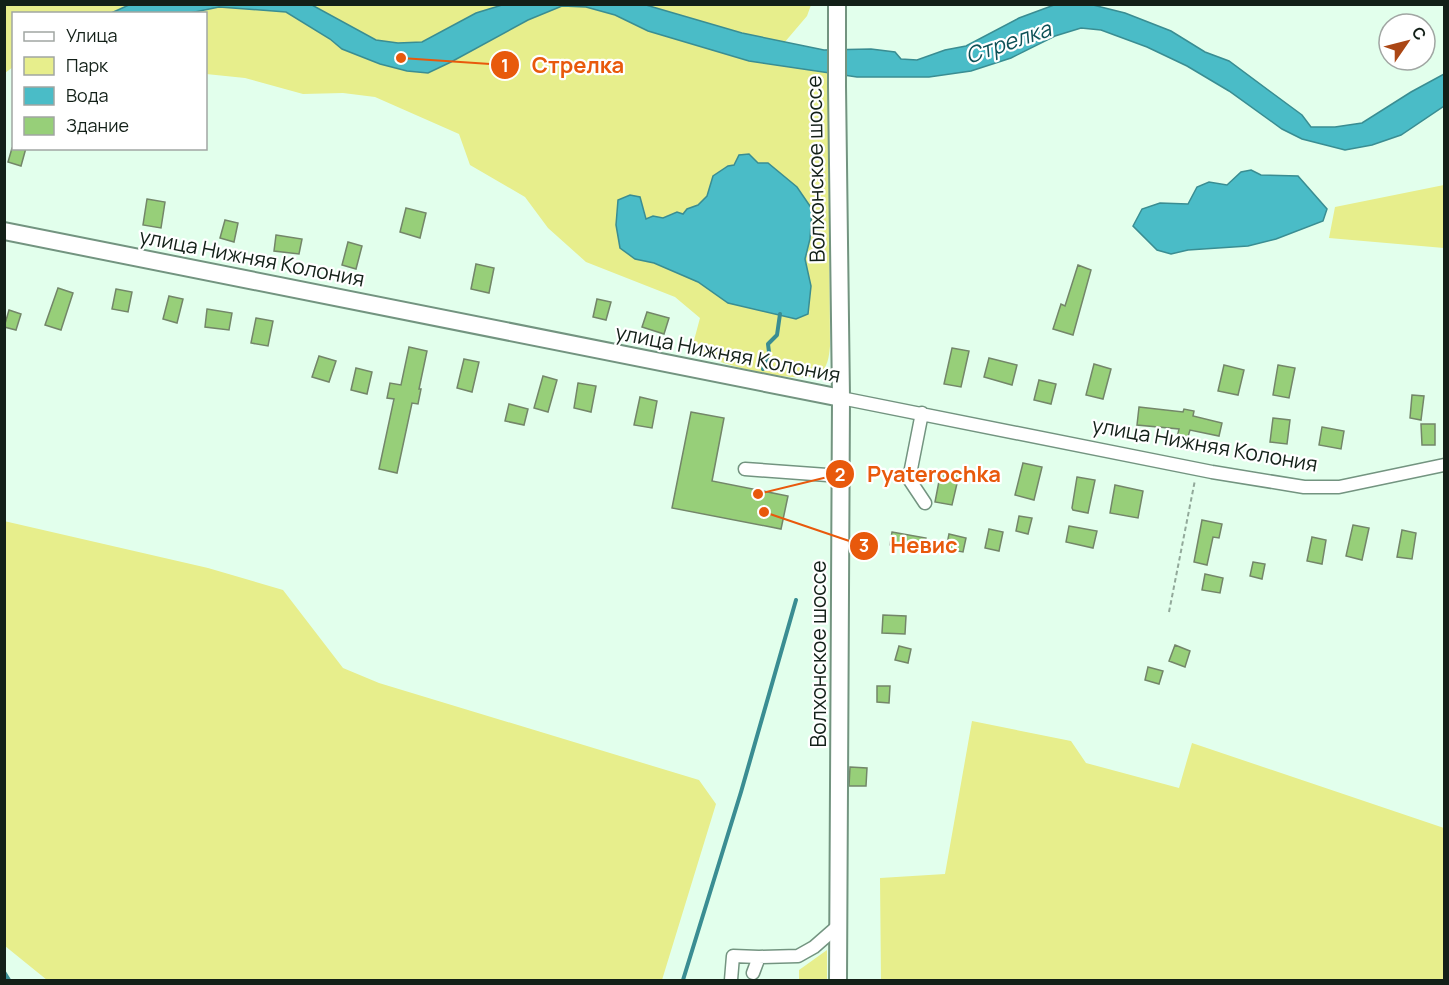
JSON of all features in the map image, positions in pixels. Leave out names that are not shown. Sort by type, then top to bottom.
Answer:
[{"type":"main road","name":"Волхонское шоссе","points":[[837,4],[841,398],[838,981]]},
{"type":"main road","name":"улица Нижняя Колония","points":[[4,231],[841,398]]},
{"type":"street","name":"улица Нижняя Колония","points":[[841,398],[1197,469],[1319,488],[1339,487],[1444,465]]},
{"type":"street","points":[[922,413],[909,479],[925,503]]},
{"type":"street","points":[[745,469],[841,476]]},
{"type":"street","points":[[731,981],[733,956],[798,956],[838,926]]},
{"type":"street","points":[[753,973],[759,957]]},
{"type":"path","points":[[1169,612],[1197,469]]},
{"type":"green space","points":[[5,5],[131,5],[112,12],[12,12],[12,68],[5,73]]},
{"type":"green space","points":[[312,5],[502,5],[476,13],[422,42],[398,43],[376,40]]},
{"type":"green space","points":[[646,5],[811,5],[807,16],[784,43]]},
{"type":"green space","points":[[562,6],[586,7],[615,15],[648,31],[749,61],[828,72],[830,346],[824,369],[809,377],[768,374],[718,361],[692,348],[700,318],[675,297],[586,262],[548,228],[525,197],[470,165],[459,134],[375,97],[343,93],[303,94],[245,78],[207,74],[207,12],[198,12],[219,7],[287,12],[342,49],[380,64],[407,71],[428,73],[528,20]],"holes":[[[734,165],[810,239],[805,259],[811,286],[796,319],[728,303],[698,282],[676,271],[635,259],[644,209],[646,220],[653,216],[663,218],[677,212],[683,214],[707,196],[713,176],[727,166]]]},
{"type":"green space","points":[[1444,185],[1444,248],[1329,238],[1335,207]]},
{"type":"green space","points":[[4,521],[208,568],[283,590],[343,668],[379,683],[699,780],[716,804],[662,980],[47,980],[5,946]]},
{"type":"green space","points":[[972,721],[1071,741],[1086,763],[1179,788],[1192,743],[1444,828],[1444,980],[881,980],[880,878],[945,874]]},
{"type":"green space","points":[[827,950],[827,980],[799,980],[799,970]]},
{"type":"water","points":[[131,4],[312,5],[376,40],[398,43],[422,42],[476,13],[502,5],[646,5],[742,33],[824,50],[871,49],[895,52],[901,59],[917,60],[945,50],[966,46],[1019,18],[1054,5],[1093,5],[1125,13],[1171,31],[1205,52],[1229,61],[1302,115],[1311,127],[1335,127],[1362,123],[1444,74],[1444,106],[1401,135],[1372,145],[1345,150],[1302,139],[1282,129],[1229,91],[1187,66],[1147,47],[1101,30],[1081,28],[1055,36],[1011,58],[971,71],[929,77],[857,77],[749,61],[648,31],[615,15],[586,7],[562,6],[528,20],[428,73],[407,71],[380,64],[342,49],[286,12],[219,7],[195,12],[113,12]]},
{"type":"water","points":[[749,154],[758,163],[768,163],[797,187],[812,209],[810,239],[805,259],[811,286],[808,314],[796,319],[728,303],[698,282],[654,263],[635,259],[620,248],[616,225],[618,200],[630,195],[640,197],[646,219],[653,216],[663,218],[677,212],[683,214],[707,196],[713,176],[728,166],[734,165],[739,155]]},
{"type":"water","points":[[1251,170],[1261,175],[1298,176],[1327,209],[1323,221],[1276,239],[1248,246],[1188,250],[1171,254],[1157,250],[1133,226],[1142,209],[1160,203],[1188,204],[1197,187],[1209,182],[1227,185],[1241,172]]},
{"type":"building","points":[[12,148],[12,150],[25,150],[21,166],[8,162]]},
{"type":"building","points":[[147,199],[165,202],[161,228],[143,225]]},
{"type":"building","points":[[406,208],[426,213],[420,238],[400,232]]},
{"type":"building","points":[[225,220],[238,223],[234,242],[220,238]]},
{"type":"building","points":[[276,235],[302,239],[299,254],[274,251]]},
{"type":"building","points":[[348,242],[362,246],[356,269],[342,265]]},
{"type":"building","points":[[476,264],[494,268],[489,293],[471,289]]},
{"type":"building","points":[[1078,265],[1091,270],[1073,335],[1053,329],[1061,304],[1065,306]]},
{"type":"building","points":[[58,288],[73,293],[61,330],[45,325]]},
{"type":"building","points":[[116,289],[132,292],[128,312],[112,309]]},
{"type":"building","points":[[169,296],[183,299],[177,323],[163,319]]},
{"type":"building","points":[[597,299],[611,302],[606,320],[593,317]]},
{"type":"building","points":[[207,309],[232,313],[229,330],[205,327]]},
{"type":"building","points":[[9,310],[21,314],[16,330],[4,327]]},
{"type":"building","points":[[647,312],[669,318],[664,334],[642,327]]},
{"type":"building","points":[[256,318],[273,321],[268,346],[251,343]]},
{"type":"building","points":[[409,347],[427,351],[418,404],[412,403],[397,473],[379,469],[394,399],[387,398],[390,383],[401,385]]},
{"type":"building","points":[[952,348],[969,351],[961,387],[944,384]]},
{"type":"building","points":[[319,356],[336,361],[329,382],[312,377]]},
{"type":"building","points":[[989,358],[1017,365],[1012,385],[984,377]]},
{"type":"building","points":[[464,359],[479,362],[472,392],[457,388]]},
{"type":"building","points":[[1094,364],[1111,369],[1103,399],[1086,395]]},
{"type":"building","points":[[1224,365],[1244,370],[1238,395],[1218,391]]},
{"type":"building","points":[[1278,365],[1295,368],[1289,398],[1273,395]]},
{"type":"building","points":[[356,368],[372,372],[367,394],[351,390]]},
{"type":"building","points":[[543,376],[557,380],[548,412],[534,408]]},
{"type":"building","points":[[1039,380],[1056,384],[1051,404],[1034,400]]},
{"type":"building","points":[[578,383],[596,386],[591,412],[574,408]]},
{"type":"building","points":[[1412,395],[1424,396],[1421,420],[1410,418]]},
{"type":"building","points":[[640,397],[657,401],[652,428],[634,425]]},
{"type":"building","points":[[509,404],[528,409],[524,425],[505,421]]},
{"type":"building","points":[[1139,407],[1194,411],[1193,416],[1222,423],[1219,436],[1190,430],[1187,440],[1177,438],[1179,429],[1137,425]]},
{"type":"building","points":[[691,412],[724,418],[712,481],[788,496],[781,529],[672,508]]},
{"type":"building","points":[[1273,418],[1290,420],[1287,444],[1270,442]]},
{"type":"building","points":[[1421,424],[1435,424],[1435,445],[1422,445]]},
{"type":"building","points":[[1322,427],[1344,431],[1341,449],[1319,445]]},
{"type":"building","points":[[1023,463],[1042,467],[1034,500],[1015,495]]},
{"type":"building","points":[[941,471],[959,475],[952,505],[935,502]]},
{"type":"building","points":[[1077,477],[1095,480],[1088,513],[1072,508]]},
{"type":"building","points":[[1115,485],[1143,491],[1138,518],[1110,513]]},
{"type":"building","points":[[1019,516],[1032,518],[1028,534],[1016,531]]},
{"type":"building","points":[[1202,520],[1222,524],[1219,538],[1213,537],[1207,565],[1194,562]]},
{"type":"building","points":[[1353,525],[1369,528],[1362,560],[1346,556]]},
{"type":"building","points":[[1069,526],[1097,531],[1093,548],[1066,542]]},
{"type":"building","points":[[989,529],[1003,532],[999,551],[985,548]]},
{"type":"building","points":[[1402,530],[1416,533],[1412,559],[1397,557]]},
{"type":"building","points":[[892,532],[926,538],[924,551],[890,545]]},
{"type":"building","points":[[949,534],[966,538],[963,552],[946,549]]},
{"type":"building","points":[[1312,537],[1326,540],[1322,564],[1307,561]]},
{"type":"building","points":[[1253,562],[1265,564],[1262,579],[1250,576]]},
{"type":"building","points":[[1205,574],[1223,578],[1220,593],[1202,590]]},
{"type":"building","points":[[883,615],[906,616],[905,634],[882,633]]},
{"type":"building","points":[[1175,645],[1190,651],[1185,667],[1169,661]]},
{"type":"building","points":[[899,646],[911,649],[908,663],[895,660]]},
{"type":"building","points":[[1148,667],[1163,671],[1159,684],[1145,680]]},
{"type":"building","points":[[877,686],[890,686],[889,703],[877,702]]},
{"type":"building","points":[[850,767],[867,768],[866,786],[849,786]]},
{"type":"waterway","points":[[763,369],[769,352],[768,344],[777,335],[780,314]]},
{"type":"waterway","points":[[683,980],[741,792],[796,600]]},
{"type":"waterway","points":[[4,972],[9,980]]},
{"type":"place","name":"Стрелка","points":[[401,58]]},
{"type":"place","name":"Pyaterochka","points":[[758,494]]},
{"type":"place","name":"Невис","points":[[764,512]]}]
